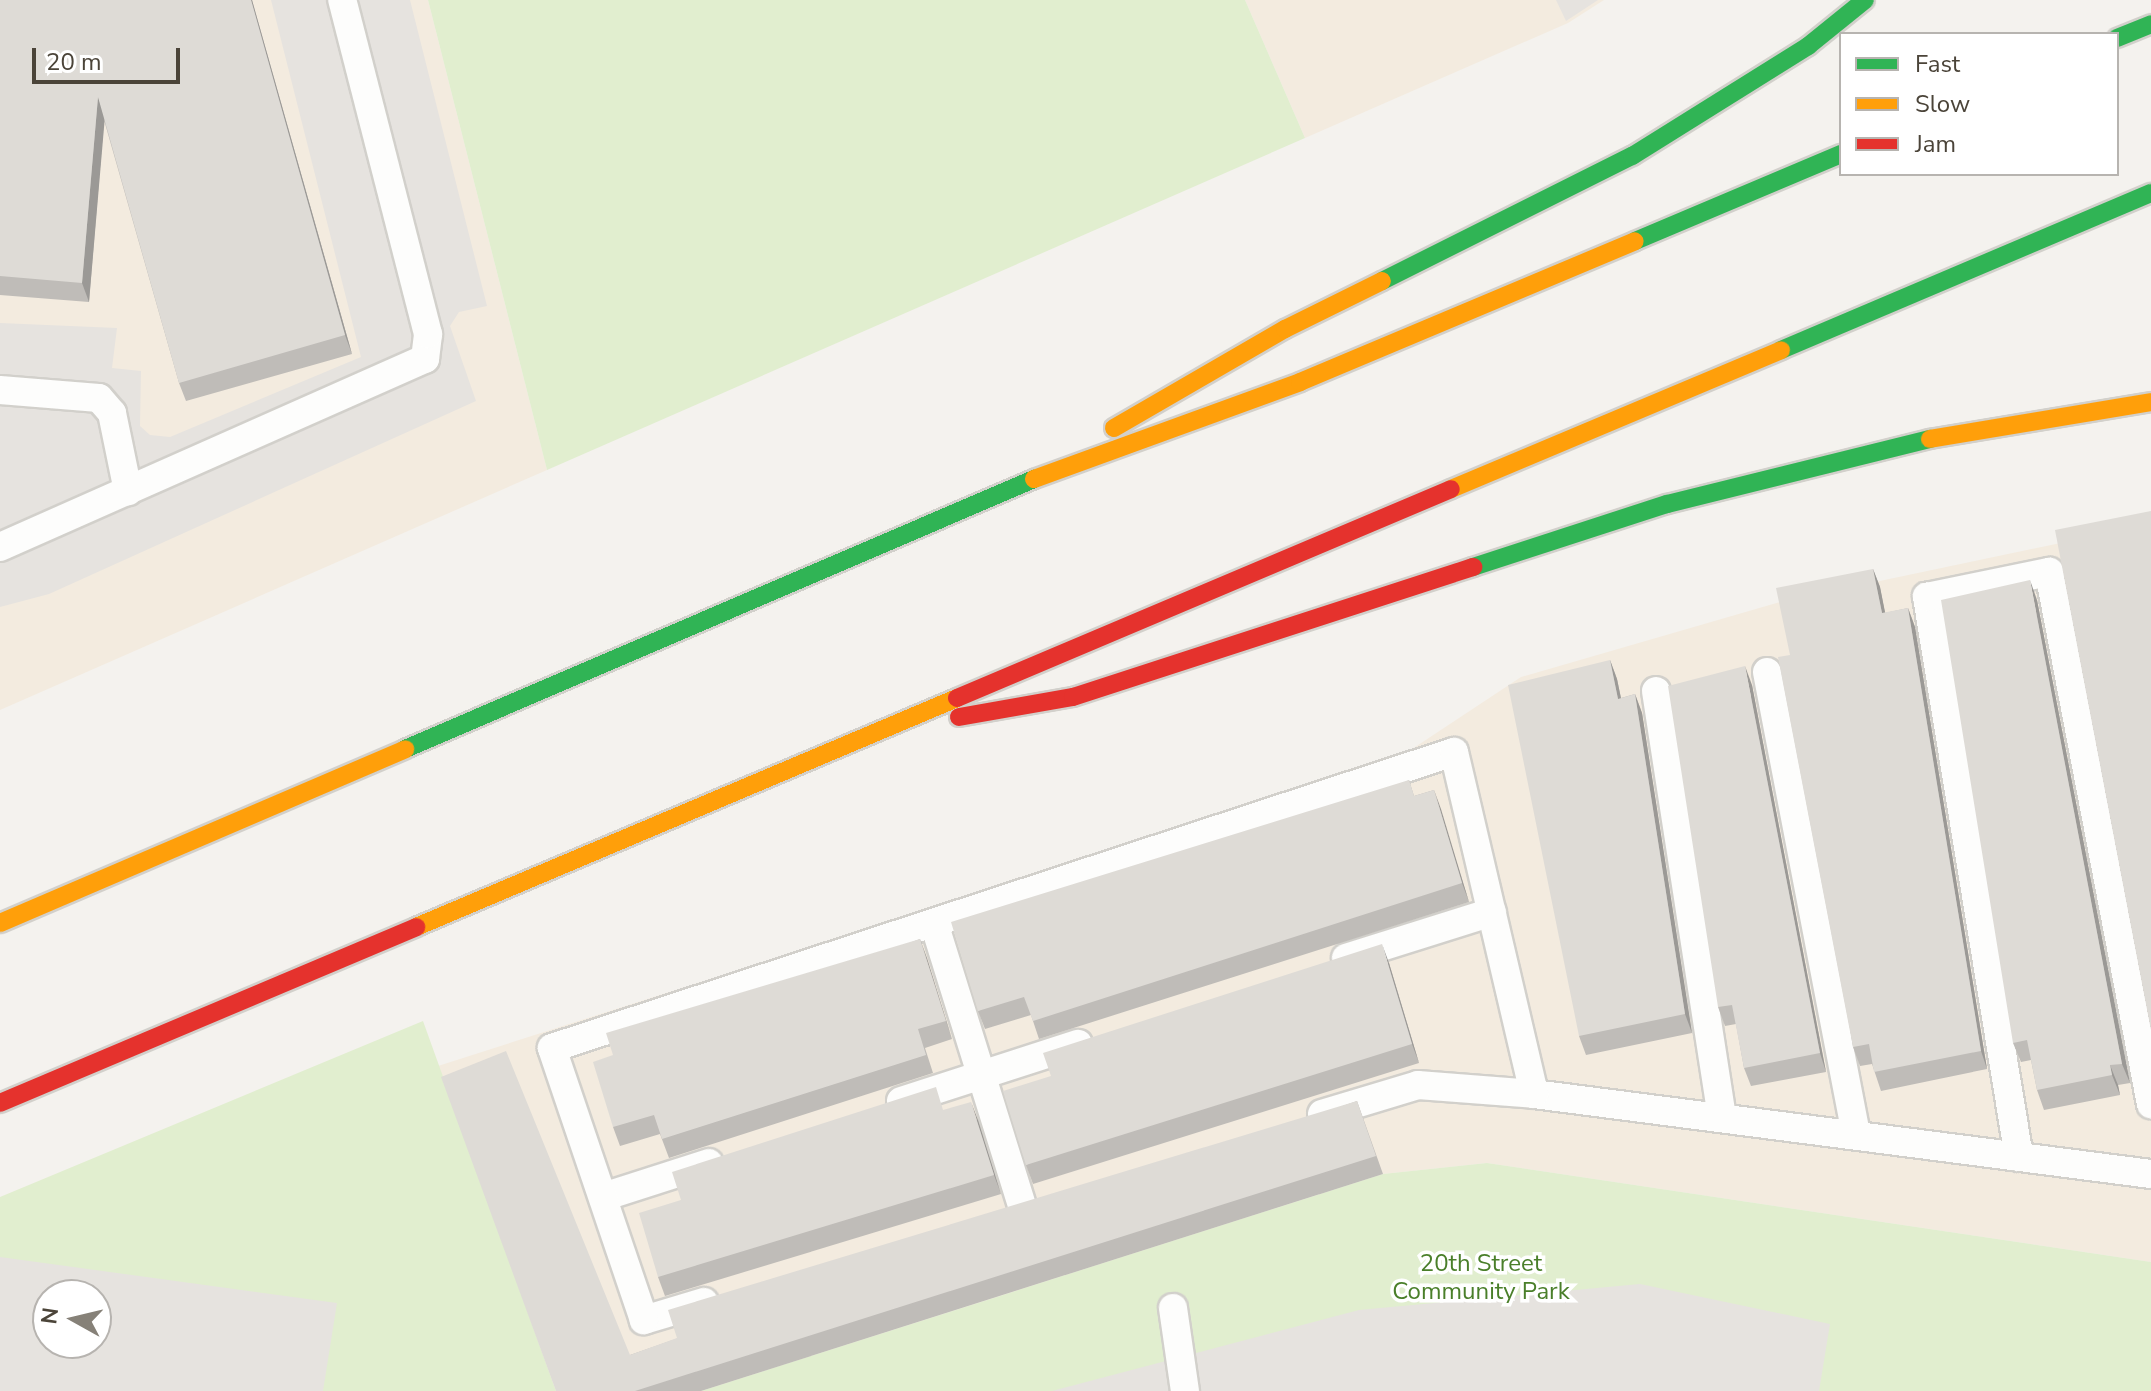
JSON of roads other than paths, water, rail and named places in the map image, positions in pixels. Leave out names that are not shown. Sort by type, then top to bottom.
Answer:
[{"type":"highway","points":[[1008,489],[1285,329],[1632,156],[1808,46],[1865,0]]},
{"type":"highway","points":[[2119,37],[2151,24]]},
{"type":"highway","points":[[0,923],[1008,489],[1300,382],[1839,155]]},
{"type":"highway","points":[[0,1103],[2151,193]]},
{"type":"highway","points":[[882,731],[1073,697],[1682,500],[1930,439],[2151,402]]},
{"type":"lane","points":[[0,547],[425,359],[428,334],[342,0]]},
{"type":"lane","points":[[0,390],[99,398],[112,413],[128,491]]},
{"type":"lane","points":[[2019,1157],[1927,597],[2049,572],[2151,1104]]},
{"type":"lane","points":[[1767,672],[1856,1136]]},
{"type":"lane","points":[[1656,691],[1722,1118]]},
{"type":"lane","points":[[735,1292],[644,1320],[552,1048],[1454,752],[1534,1094]]},
{"type":"lane","points":[[1327,965],[1492,912]]},
{"type":"lane","points":[[934,923],[1022,1205]]},
{"type":"lane","points":[[875,1109],[1101,1037]]},
{"type":"lane","points":[[1296,1122],[1418,1085],[1534,1094],[2151,1174]]},
{"type":"lane","points":[[603,1197],[739,1153]]},
{"type":"lane","points":[[992,1214],[1052,1196]]},
{"type":"lane","points":[[1173,1308],[1185,1391]]},
{"type":"park label","name":"20th Street Community Park","points":[[1481,1278]]}]
